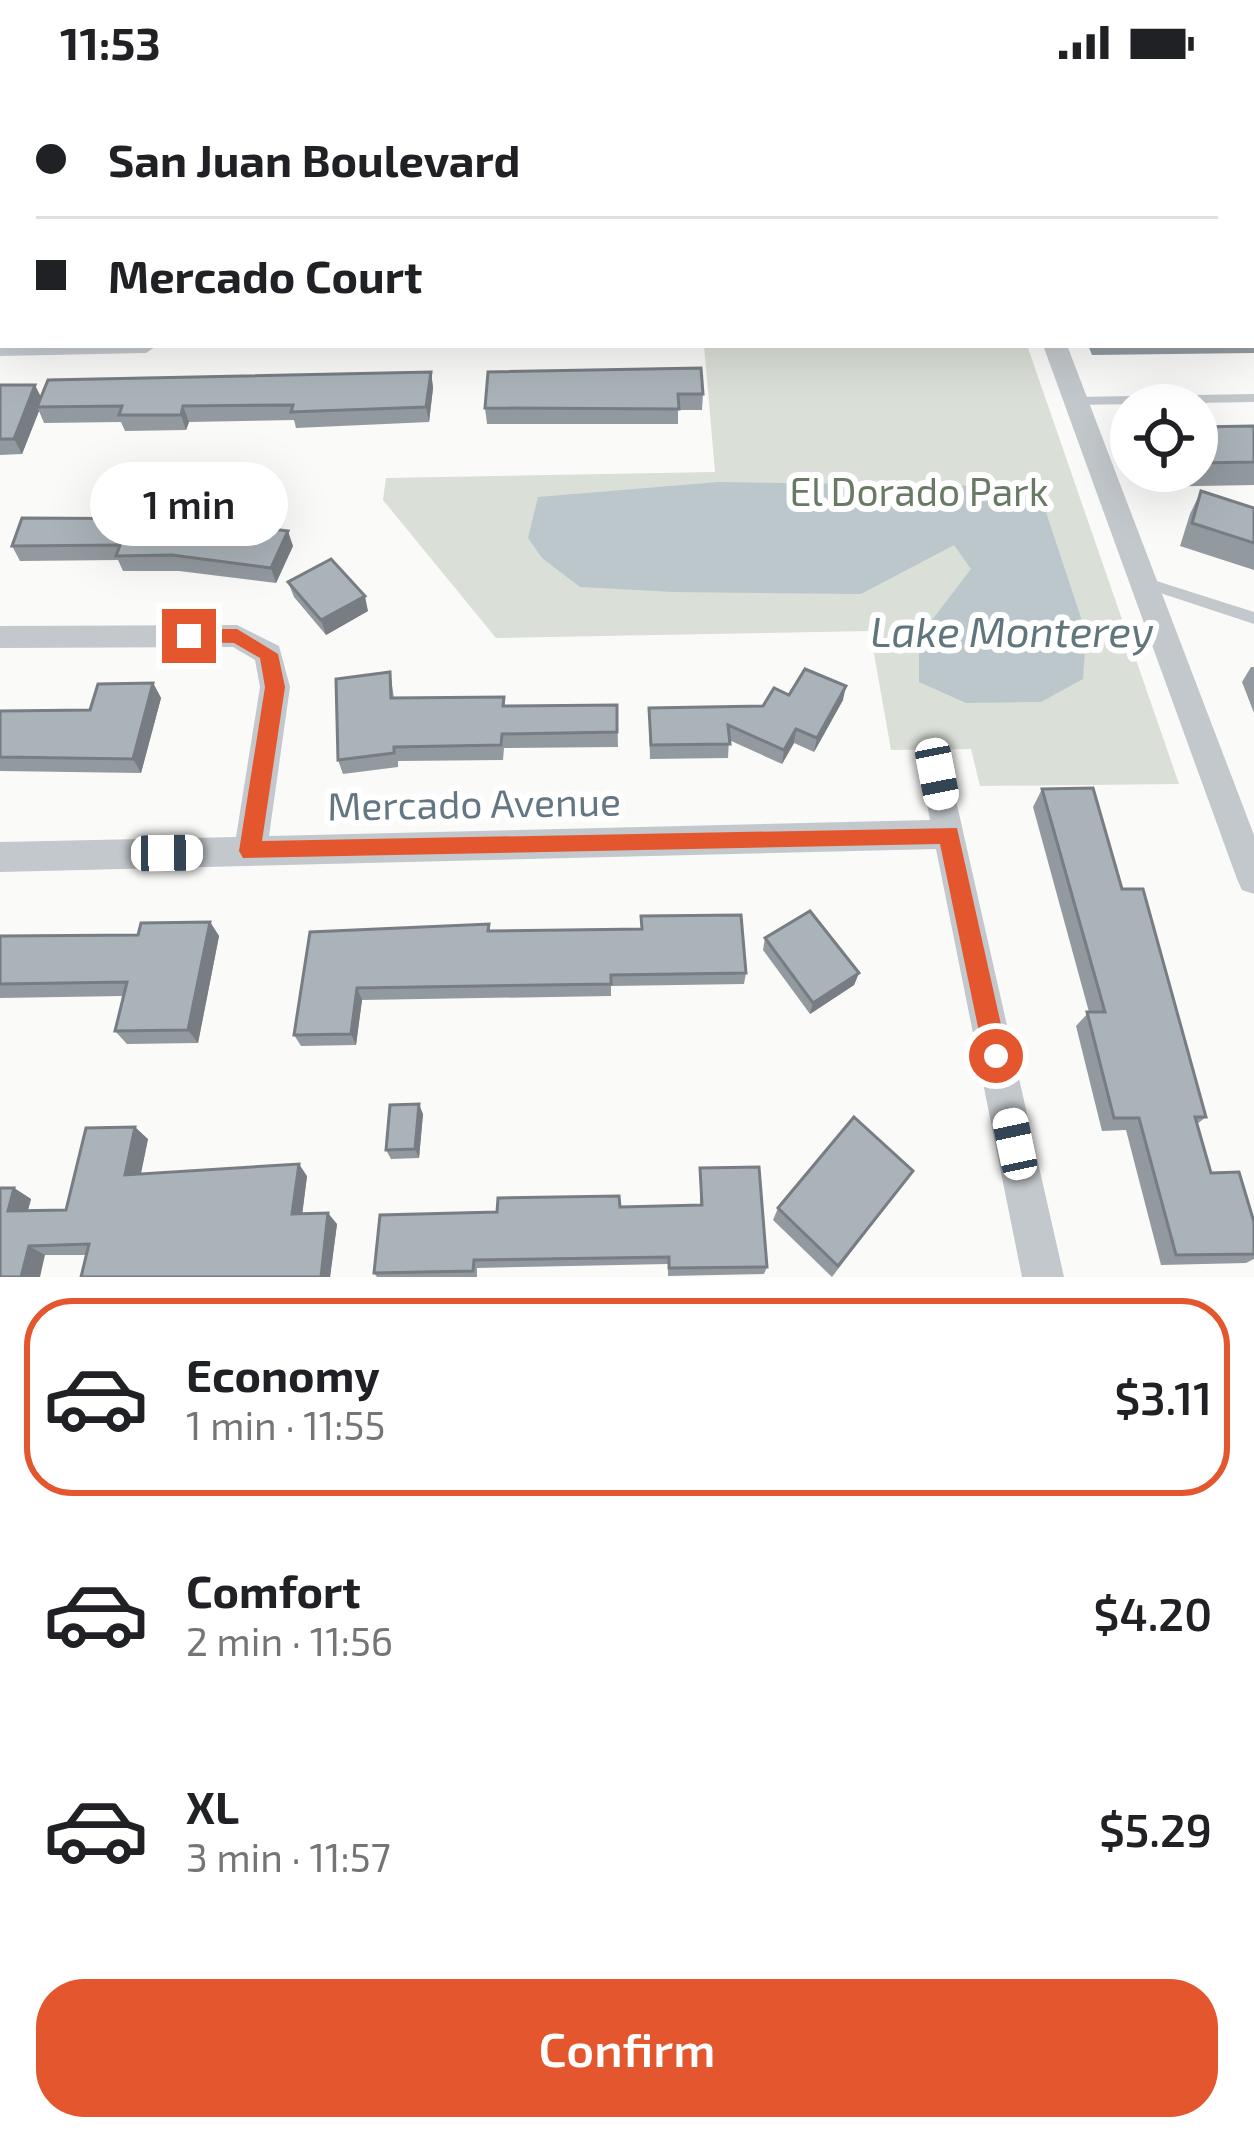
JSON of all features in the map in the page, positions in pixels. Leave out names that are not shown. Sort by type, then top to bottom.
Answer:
[{"type":"street","points":[[1056,348],[1252,866]]},
{"type":"street","points":[[0,637],[237,636],[269,654],[275,687],[250,851]]},
{"type":"street","points":[[937,774],[1043,1277]]},
{"type":"street","name":"Mercado Avenue","points":[[0,857],[949,834]]},
{"type":"lane","points":[[1076,401],[1254,398]]},
{"type":"lane","points":[[1144,582],[1254,618]]},
{"type":"green space","name":"El Dorado Park","points":[[704,348],[1028,348],[1179,784],[980,786],[971,749],[891,750],[870,631],[496,638],[383,500],[386,478],[715,472]]},
{"type":"water","name":"Lake Monterey","points":[[718,482],[996,486],[1041,497],[1086,633],[1083,679],[1041,702],[966,703],[919,682],[919,637],[971,569],[954,545],[861,594],[674,592],[580,587],[542,558],[528,538],[538,497]]},
{"type":"building","points":[[701,368],[703,394],[678,394],[679,409],[485,408],[488,372]]},
{"type":"building","points":[[431,372],[426,407],[291,412],[293,405],[183,406],[181,415],[119,415],[122,406],[37,407],[48,380]]},
{"type":"building","points":[[0,385],[35,385],[14,439],[0,439]]},
{"type":"building","points":[[1254,426],[1254,462],[1218,463],[1218,427]]},
{"type":"building","points":[[1201,492],[1254,508],[1254,543],[1192,523]]},
{"type":"building","points":[[22,518],[194,519],[288,531],[271,568],[172,555],[116,556],[120,545],[12,546]]},
{"type":"building","points":[[331,559],[365,596],[321,620],[288,582]]},
{"type":"building","points":[[805,669],[846,686],[817,738],[796,729],[784,750],[728,725],[730,744],[651,745],[649,708],[763,706],[774,688],[789,695]]},
{"type":"building","points":[[390,672],[391,698],[504,697],[503,706],[617,705],[617,732],[502,734],[501,745],[394,747],[394,753],[338,760],[336,679]]},
{"type":"building","points":[[153,683],[133,759],[0,757],[0,711],[90,710],[98,684]]},
{"type":"building","points":[[1093,788],[1122,889],[1143,889],[1206,1117],[1195,1117],[1211,1173],[1239,1172],[1254,1222],[1254,1254],[1176,1255],[1139,1118],[1114,1118],[1087,1012],[1105,1012],[1042,789]]},
{"type":"building","points":[[810,911],[859,973],[813,1003],[765,938]]},
{"type":"building","points":[[741,915],[746,973],[611,975],[611,984],[357,988],[351,1034],[294,1035],[310,932],[489,924],[488,931],[642,929],[641,916]]},
{"type":"building","points":[[210,922],[188,1030],[115,1031],[127,982],[0,984],[0,936],[138,935],[141,923]]},
{"type":"building","points":[[419,1104],[415,1149],[386,1150],[390,1105]]},
{"type":"building","points":[[854,1117],[913,1171],[838,1266],[778,1208]]},
{"type":"building","points":[[135,1127],[125,1175],[299,1164],[292,1214],[328,1213],[321,1277],[81,1277],[89,1244],[29,1246],[21,1277],[0,1277],[0,1188],[14,1188],[8,1211],[66,1210],[86,1128]]},
{"type":"building","points":[[759,1167],[767,1267],[669,1268],[669,1257],[474,1260],[473,1271],[374,1273],[380,1215],[497,1212],[498,1198],[619,1196],[620,1207],[702,1205],[700,1168]]},
{"type":"route","points":[[189,636],[237,636],[269,654],[275,687],[250,851],[949,834],[996,1056]]}]
